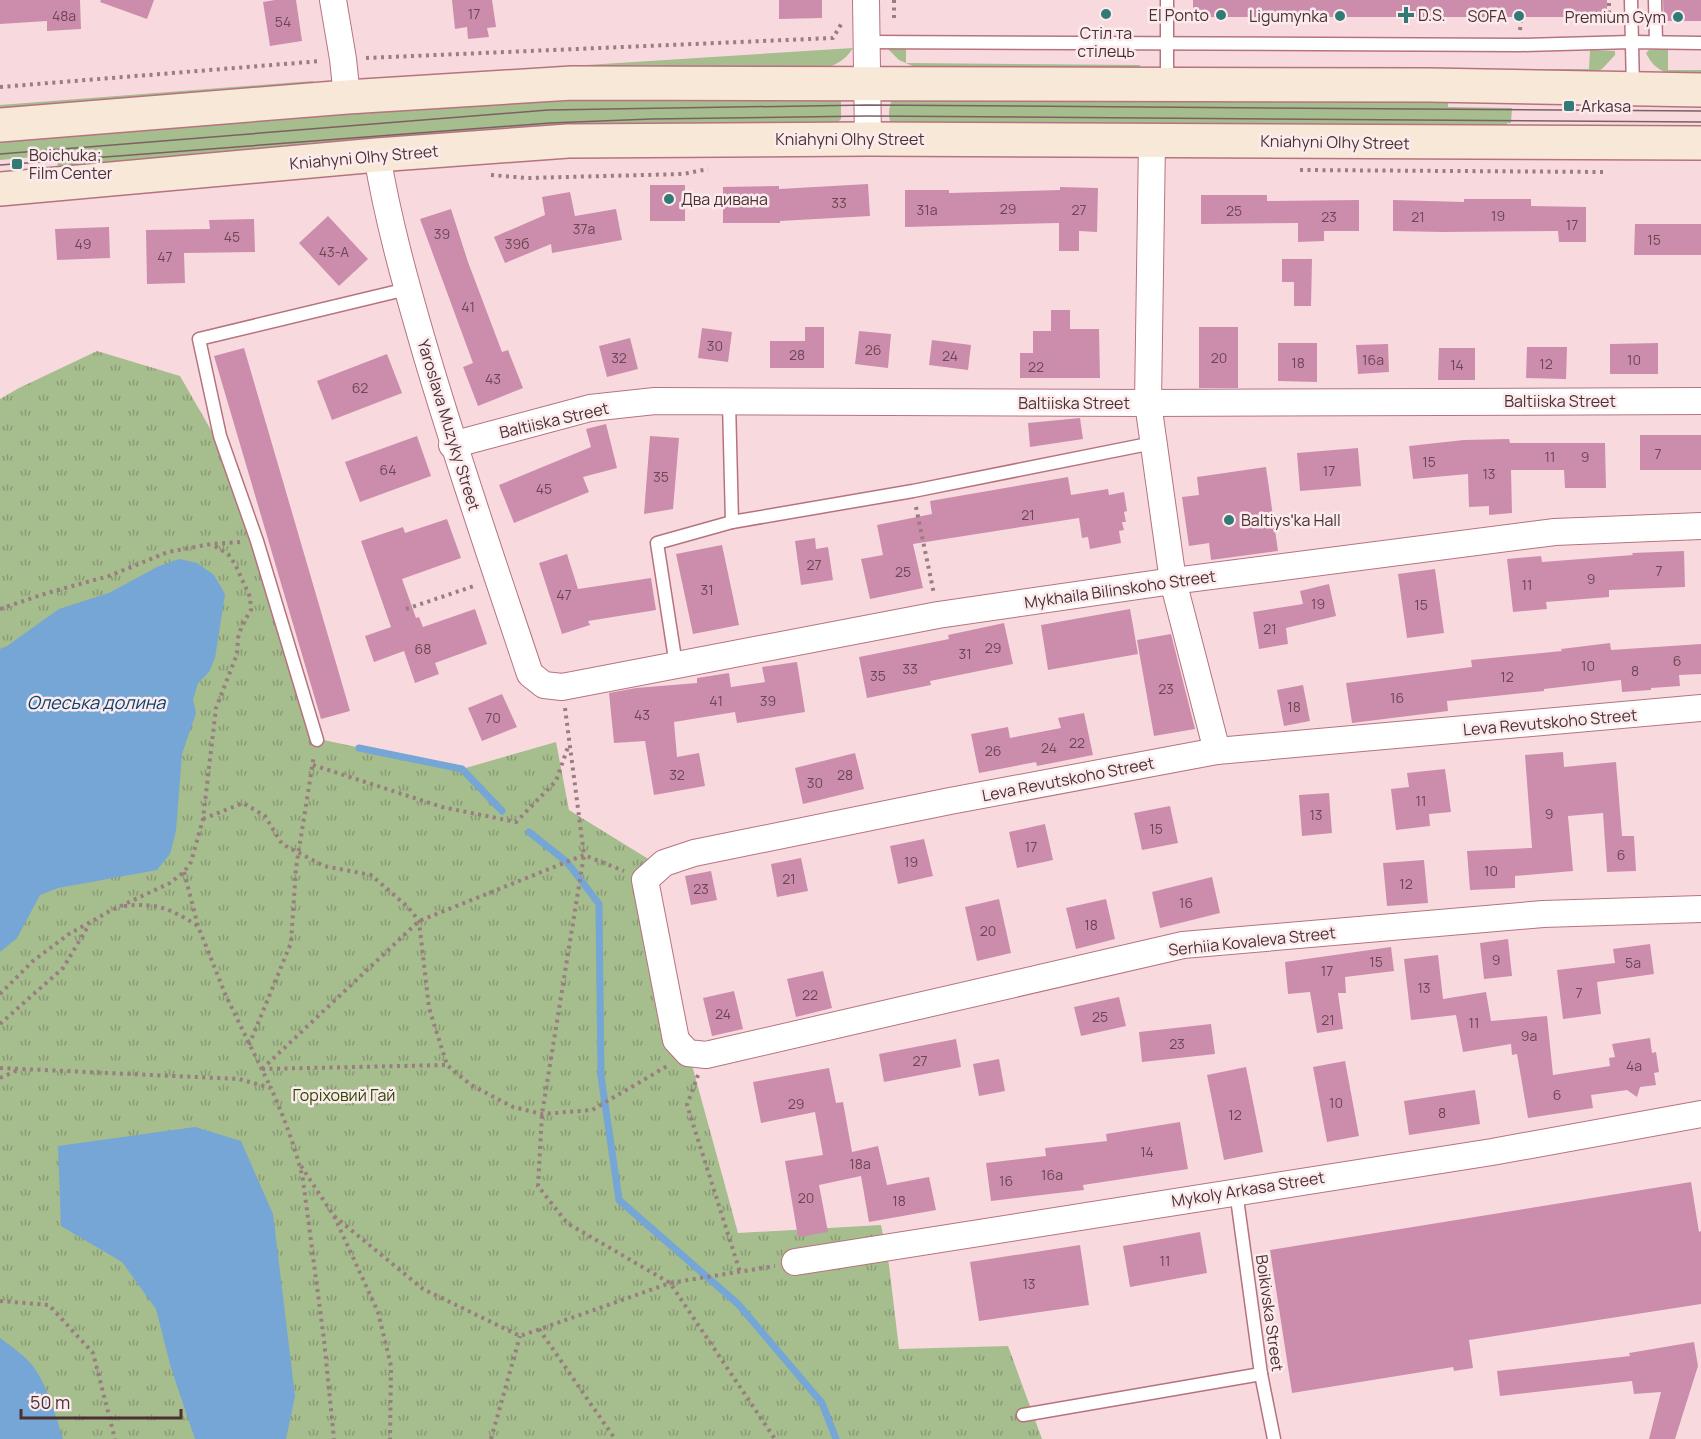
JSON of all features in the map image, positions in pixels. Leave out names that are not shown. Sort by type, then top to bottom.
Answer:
[{"type":"main road","points":[[0,125],[346,97],[572,83],[1429,85],[1701,90]]},
{"type":"main road","name":"Kniahyni Olhy Street","points":[[0,189],[377,155],[568,141],[868,139],[1701,143]]},
{"type":"street","points":[[333,0],[343,59],[346,97]]},
{"type":"street","points":[[866,0],[868,139]]},
{"type":"street","points":[[1152,140],[1148,403],[1173,581],[1217,751]]},
{"type":"street","name":"Yaroslava Muzyky Street","points":[[377,155],[407,289],[452,445],[530,674],[553,686]]},
{"type":"street","name":"Baltiiska Street","points":[[452,445],[590,408],[655,401],[1148,403],[1701,401]]},
{"type":"street","name":"Mykhaila Bilinskoho Street","points":[[553,686],[938,615],[1173,581],[1555,532],[1701,526]]},
{"type":"street","name":"Leva Revutskoho Street","points":[[645,880],[664,863],[694,853],[950,801],[1217,751],[1701,708]]},
{"type":"street","points":[[645,880],[676,1040],[697,1054]]},
{"type":"street","name":"Serhiia Kovaleva Street","points":[[697,1054],[1183,945],[1543,914],[1701,909]]},
{"type":"street","name":"Mykoly Arkasa Street","points":[[795,1262],[1492,1152],[1701,1114]]},
{"type":"lane","points":[[1167,0],[1167,85]]},
{"type":"lane","points":[[1631,0],[1633,90]]},
{"type":"lane","points":[[1656,0],[1656,42]]},
{"type":"lane","points":[[867,42],[1520,45],[1701,43]]},
{"type":"lane","points":[[317,740],[257,541],[220,436],[200,339],[407,289]]},
{"type":"lane","points":[[729,402],[732,522]]},
{"type":"lane","points":[[676,665],[657,543],[732,522],[913,491],[1153,443]]},
{"type":"lane","name":"Boikivska Street","points":[[1236,1191],[1262,1374],[1274,1439]]},
{"type":"lane","points":[[1023,1415],[1262,1374]]},
{"type":"path","points":[[894,0],[894,18]]},
{"type":"path","points":[[1609,0],[1609,21]]},
{"type":"path","points":[[363,58],[833,38],[846,15]]},
{"type":"path","points":[[0,87],[331,60]]},
{"type":"path","points":[[487,175],[526,178],[683,174],[710,168]]},
{"type":"path","points":[[1290,170],[1612,172]]},
{"type":"path","points":[[913,491],[938,615]]},
{"type":"path","points":[[0,609],[109,576],[168,552],[211,544],[257,541]]},
{"type":"path","points":[[0,993],[33,961],[69,934],[120,906],[170,883],[184,872],[191,862],[203,819],[216,708],[237,654],[242,625],[251,610],[250,597],[235,564],[228,554],[211,544]]},
{"type":"path","points":[[406,609],[498,578]]},
{"type":"path","points":[[553,686],[569,743],[583,862],[542,1114],[538,1186],[567,1223],[670,1283],[775,1439]]},
{"type":"path","points":[[249,1045],[291,943],[298,853],[317,740]]},
{"type":"path","points":[[312,765],[442,807],[516,822],[556,781],[569,743]]},
{"type":"path","points":[[203,819],[243,803],[265,816],[282,844],[324,866],[371,875],[408,907],[419,921],[429,1008],[447,1065],[471,1084],[513,1107],[542,1114],[592,1110],[697,1054]]},
{"type":"path","points":[[261,1069],[419,921],[583,856],[645,880]]},
{"type":"path","points":[[184,872],[198,927],[226,996],[284,1117],[299,1162],[324,1340],[334,1439]]},
{"type":"path","points":[[120,906],[141,904],[162,906],[198,927]]},
{"type":"path","points":[[0,1024],[63,968],[91,922]]},
{"type":"path","points":[[697,1054],[687,1105],[740,1272]]},
{"type":"path","points":[[261,1069],[447,1065]]},
{"type":"path","points":[[0,1068],[239,1079],[271,1088]]},
{"type":"path","points":[[0,1078],[21,1069]]},
{"type":"path","points":[[299,1162],[334,1216],[378,1312],[390,1366],[390,1439]]},
{"type":"path","points":[[334,1216],[423,1288],[520,1336],[670,1283],[795,1262]]},
{"type":"path","points":[[0,1301],[49,1305],[93,1353],[115,1439]]},
{"type":"path","points":[[539,1329],[615,1439]]},
{"type":"path","points":[[490,1439],[520,1336]]},
{"type":"green space","points":[[853,48],[841,61],[825,68],[375,83],[365,79]]},
{"type":"green space","points":[[888,49],[906,49],[906,63],[1141,65],[1135,69],[919,69],[899,60]]},
{"type":"green space","points":[[1590,50],[1615,51],[1615,55],[1602,69],[1589,75],[1527,74],[1526,69],[1589,69]]},
{"type":"green space","points":[[1649,50],[1668,50],[1668,70],[1701,70],[1701,75],[1676,75],[1662,71],[1656,67],[1646,53]]},
{"type":"green space","points":[[313,81],[312,89],[0,114],[0,105]]},
{"type":"green space","points":[[528,97],[841,100],[841,119],[836,124],[59,174],[56,155],[0,160],[0,140]]},
{"type":"green space","points":[[893,97],[1448,100],[1448,107],[1512,108],[1511,123],[1507,123],[1506,131],[892,125],[889,111]]},
{"type":"green space","name":"Горіховий Гай","points":[[97,351],[180,376],[215,437],[246,526],[309,737],[462,769],[556,742],[569,810],[650,860],[678,1014],[738,1233],[881,1225],[889,1265],[899,1349],[1008,1346],[1042,1439],[0,1439],[0,399]]},
{"type":"water","name":"Олеська долина","points":[[179,559],[197,563],[214,575],[225,594],[215,658],[209,672],[198,683],[193,700],[196,713],[182,754],[176,831],[170,854],[157,870],[58,888],[40,895],[17,938],[0,952],[0,649],[59,609],[109,593],[157,567]]},
{"type":"water","points":[[195,1127],[241,1141],[273,1214],[295,1396],[286,1439],[195,1439],[171,1368],[156,1309],[122,1262],[61,1226],[58,1146]]},
{"type":"water","points":[[0,1338],[24,1356],[35,1369],[48,1393],[63,1439],[0,1439]]},
{"type":"building","points":[[0,0],[80,0],[81,29],[47,31],[47,21],[0,24]]},
{"type":"building","points":[[101,0],[154,0],[147,19],[100,2]]},
{"type":"building","points":[[296,0],[302,41],[270,46],[263,2]]},
{"type":"building","points":[[452,0],[492,0],[496,27],[487,28],[489,37],[468,39],[467,27],[455,29]]},
{"type":"building","points":[[779,0],[822,0],[822,18],[779,19]]},
{"type":"building","points":[[1193,0],[1607,0],[1607,17],[1193,17]]},
{"type":"building","points":[[1663,0],[1701,0],[1701,21],[1664,21]]},
{"type":"building","points":[[868,184],[870,216],[780,221],[780,223],[723,223],[723,187],[779,186],[779,189]]},
{"type":"building","points":[[650,185],[685,185],[685,221],[650,221]]},
{"type":"building","points":[[1060,187],[1098,188],[1097,232],[1079,231],[1079,251],[1059,251],[1059,223],[905,227],[905,190],[949,190],[949,193],[1060,190]]},
{"type":"building","points":[[570,192],[575,216],[616,209],[622,240],[552,253],[551,244],[505,263],[494,237],[545,215],[542,197]]},
{"type":"building","points":[[1201,195],[1267,195],[1267,201],[1359,200],[1359,231],[1324,231],[1324,241],[1298,242],[1298,223],[1201,224]]},
{"type":"building","points":[[1464,199],[1531,199],[1531,206],[1586,207],[1586,242],[1559,242],[1558,231],[1393,231],[1393,200],[1464,202]]},
{"type":"building","points":[[451,209],[502,352],[508,350],[523,388],[478,406],[463,367],[473,363],[420,219]]},
{"type":"building","points":[[328,216],[368,259],[339,286],[299,243]]},
{"type":"building","points":[[254,219],[255,252],[184,253],[185,283],[147,284],[146,230],[210,229],[209,220]]},
{"type":"building","points":[[1635,224],[1701,224],[1701,255],[1634,255]]},
{"type":"building","points":[[109,227],[110,258],[57,260],[55,229]]},
{"type":"building","points":[[1282,259],[1312,259],[1311,306],[1294,306],[1294,282],[1282,282]]},
{"type":"building","points":[[1051,310],[1070,310],[1070,329],[1099,329],[1100,378],[1020,378],[1020,353],[1033,353],[1033,331],[1051,331]]},
{"type":"building","points":[[805,327],[824,327],[824,368],[770,368],[770,341],[805,341]]},
{"type":"building","points":[[1199,327],[1238,327],[1238,388],[1199,388]]},
{"type":"building","points":[[702,328],[732,332],[728,362],[698,358]]},
{"type":"building","points":[[859,331],[891,334],[888,368],[855,364]]},
{"type":"building","points":[[630,338],[638,369],[607,377],[599,346]]},
{"type":"building","points":[[932,340],[971,345],[968,370],[929,365]]},
{"type":"building","points":[[1278,343],[1317,343],[1317,382],[1278,381]]},
{"type":"building","points":[[1658,343],[1658,374],[1610,374],[1610,344]]},
{"type":"building","points":[[1388,344],[1389,372],[1358,374],[1356,345]]},
{"type":"building","points":[[1527,347],[1567,347],[1566,379],[1526,378]]},
{"type":"building","points":[[244,348],[350,711],[321,719],[214,356]]},
{"type":"building","points":[[1439,348],[1475,348],[1475,380],[1438,380]]},
{"type":"building","points":[[387,354],[402,393],[332,420],[317,381]]},
{"type":"building","points":[[1080,418],[1083,439],[1030,447],[1028,423]]},
{"type":"building","points":[[606,424],[617,468],[583,477],[589,492],[514,523],[499,485],[591,447],[586,429]]},
{"type":"building","points":[[1640,435],[1701,435],[1701,470],[1640,470]]},
{"type":"building","points":[[417,436],[431,476],[360,502],[345,462]]},
{"type":"building","points":[[650,436],[679,438],[673,509],[644,514]]},
{"type":"building","points":[[1509,439],[1510,443],[1605,443],[1606,488],[1565,488],[1564,470],[1511,470],[1512,513],[1489,515],[1489,506],[1469,507],[1468,474],[1413,479],[1409,446],[1464,440]]},
{"type":"building","points":[[1358,448],[1361,486],[1300,491],[1297,453]]},
{"type":"building","name":"Baltiysʹka Hall","points":[[1266,467],[1278,551],[1211,560],[1209,543],[1189,546],[1182,497],[1199,495],[1197,477]]},
{"type":"building","points":[[1068,477],[1071,495],[1108,489],[1109,495],[1124,492],[1127,511],[1124,512],[1126,522],[1122,522],[1124,530],[1119,531],[1121,543],[1090,549],[1088,537],[1082,538],[1079,518],[913,544],[923,588],[870,599],[861,559],[883,555],[877,525],[932,514],[930,501]]},
{"type":"building","points":[[447,519],[461,558],[402,579],[416,618],[419,617],[423,627],[475,609],[487,644],[435,663],[439,674],[415,683],[404,651],[374,662],[365,636],[391,627],[361,541],[403,527],[405,533]]},
{"type":"building","points":[[815,538],[816,549],[828,547],[833,580],[801,585],[795,541]]},
{"type":"building","points":[[722,545],[739,625],[693,634],[676,554]]},
{"type":"building","points":[[1684,551],[1685,587],[1609,590],[1609,597],[1546,602],[1547,609],[1513,612],[1507,559],[1541,556],[1542,562],[1633,555],[1632,553]]},
{"type":"building","points":[[567,554],[578,589],[651,578],[656,610],[588,621],[590,625],[562,634],[539,563]]},
{"type":"building","points":[[1435,569],[1444,633],[1407,638],[1398,574]]},
{"type":"building","points":[[1329,584],[1336,616],[1286,628],[1288,644],[1259,649],[1253,612],[1303,604],[1300,591]]},
{"type":"building","points":[[1130,609],[1138,654],[1048,670],[1041,625]]},
{"type":"building","points":[[1004,623],[1013,664],[930,681],[931,685],[867,698],[859,657],[949,639],[948,635]]},
{"type":"building","points":[[1171,634],[1195,729],[1154,736],[1137,640]]},
{"type":"building","points":[[1610,643],[1611,650],[1701,644],[1701,674],[1679,675],[1680,686],[1622,692],[1621,680],[1447,701],[1448,711],[1352,723],[1346,683],[1472,667],[1471,660],[1562,651],[1561,649]]},
{"type":"building","points":[[797,662],[805,712],[737,723],[735,712],[674,722],[677,757],[699,753],[705,786],[654,795],[645,741],[614,743],[609,693],[636,688],[697,683],[697,678],[729,673],[731,687],[765,682],[762,667]]},
{"type":"building","points":[[1303,685],[1310,721],[1284,726],[1277,690]]},
{"type":"building","points":[[502,694],[517,727],[482,741],[468,708]]},
{"type":"building","points":[[1084,713],[1093,755],[1037,766],[1036,762],[979,773],[971,734],[1008,727],[1010,738],[1061,728],[1058,718]]},
{"type":"building","points":[[1563,752],[1564,767],[1616,762],[1622,836],[1634,836],[1636,871],[1607,872],[1603,813],[1568,816],[1573,871],[1515,876],[1515,888],[1470,890],[1467,851],[1532,848],[1525,755]]},
{"type":"building","points":[[855,753],[864,789],[803,804],[795,768]]},
{"type":"building","points":[[1445,769],[1451,812],[1429,814],[1430,826],[1396,830],[1391,789],[1409,787],[1407,773]]},
{"type":"building","points":[[1329,793],[1332,833],[1302,836],[1299,795]]},
{"type":"building","points":[[1170,806],[1178,843],[1142,850],[1134,813]]},
{"type":"building","points":[[1045,824],[1053,860],[1017,868],[1009,832]]},
{"type":"building","points":[[924,839],[933,876],[898,884],[890,846]]},
{"type":"building","points":[[801,858],[808,891],[777,897],[771,864]]},
{"type":"building","points":[[1424,860],[1428,903],[1387,906],[1383,863]]},
{"type":"building","points":[[711,871],[717,900],[691,905],[685,876]]},
{"type":"building","points":[[1212,877],[1220,913],[1160,928],[1152,892]]},
{"type":"building","points":[[999,899],[1011,953],[977,961],[965,907]]},
{"type":"building","points":[[1106,899],[1115,939],[1076,949],[1066,908]]},
{"type":"building","points":[[1508,939],[1512,976],[1484,979],[1480,943]]},
{"type":"building","points":[[1650,944],[1654,974],[1597,982],[1601,1014],[1563,1019],[1557,970],[1615,963],[1613,949]]},
{"type":"building","points":[[1391,947],[1394,971],[1345,977],[1346,993],[1338,993],[1343,1029],[1317,1033],[1310,992],[1288,994],[1285,962]]},
{"type":"building","points":[[1438,955],[1443,999],[1486,992],[1491,1021],[1547,1016],[1553,1075],[1610,1066],[1609,1058],[1615,1057],[1612,1044],[1650,1038],[1652,1053],[1656,1052],[1659,1072],[1654,1073],[1656,1085],[1640,1087],[1637,1097],[1627,1090],[1591,1095],[1593,1108],[1528,1118],[1517,1054],[1512,1055],[1511,1044],[1463,1052],[1456,1015],[1411,1020],[1404,959]]},
{"type":"building","points":[[823,971],[832,1008],[796,1017],[787,979]]},
{"type":"building","points":[[734,991],[743,1029],[712,1036],[703,998]]},
{"type":"building","points":[[1119,997],[1126,1026],[1081,1036],[1074,1007]]},
{"type":"building","points":[[1211,1024],[1215,1054],[1142,1062],[1139,1032]]},
{"type":"building","points":[[956,1039],[961,1067],[884,1082],[879,1054]]},
{"type":"building","points":[[999,1059],[1005,1091],[979,1096],[973,1064]]},
{"type":"building","points":[[1345,1061],[1359,1136],[1327,1142],[1313,1067]]},
{"type":"building","points":[[1246,1067],[1263,1152],[1224,1160],[1207,1075]]},
{"type":"building","points":[[829,1068],[836,1103],[843,1102],[852,1152],[878,1146],[887,1185],[929,1177],[936,1210],[869,1222],[861,1176],[819,1185],[828,1232],[798,1237],[785,1161],[823,1155],[815,1112],[761,1123],[753,1082]]},
{"type":"building","points":[[1475,1090],[1480,1124],[1409,1135],[1404,1101]]},
{"type":"building","points":[[1180,1122],[1188,1169],[1083,1185],[1084,1190],[991,1201],[986,1163],[1046,1156],[1045,1148],[1107,1141],[1106,1134]]},
{"type":"building","points":[[1691,1182],[1699,1232],[1701,1231],[1701,1304],[1469,1340],[1473,1368],[1454,1371],[1453,1367],[1292,1393],[1270,1250]]},
{"type":"building","points":[[1200,1232],[1207,1273],[1130,1287],[1123,1246]]},
{"type":"building","points":[[1080,1245],[1089,1305],[979,1321],[970,1262]]},
{"type":"building","points":[[1694,1342],[1698,1366],[1675,1439],[1649,1439],[1661,1392],[1634,1394],[1632,1381],[1500,1396],[1497,1371],[1630,1356],[1629,1353]]},
{"type":"waterway","points":[[359,748],[462,769],[502,811]]},
{"type":"waterway","points":[[529,832],[567,862],[599,904],[601,1076],[619,1200],[738,1304],[822,1403],[836,1439]]},
{"type":"tram line","points":[[0,154],[548,110],[867,105],[1701,111]]},
{"type":"tram line","points":[[0,165],[550,123],[651,119],[868,116],[1701,122]]},
{"type":"place","name":"Стіл та стілець","points":[[1106,14]]},
{"type":"place","name":"El Ponto","points":[[1221,15]]},
{"type":"place","name":"D.S.","points":[[1406,15]]},
{"type":"place","name":"Ligumynka","points":[[1340,16]]},
{"type":"place","name":"SOFA","points":[[1519,16]]},
{"type":"place","name":"Premium Gym","points":[[1678,17]]},
{"type":"place","name":"Arkasa","points":[[1569,106]]},
{"type":"place","name":"Boichuka; Film Center","points":[[17,164]]},
{"type":"place","name":"Два дивана","points":[[669,199]]},
{"type":"place","name":"Baltiysʹka Hall","points":[[1229,520]]}]
